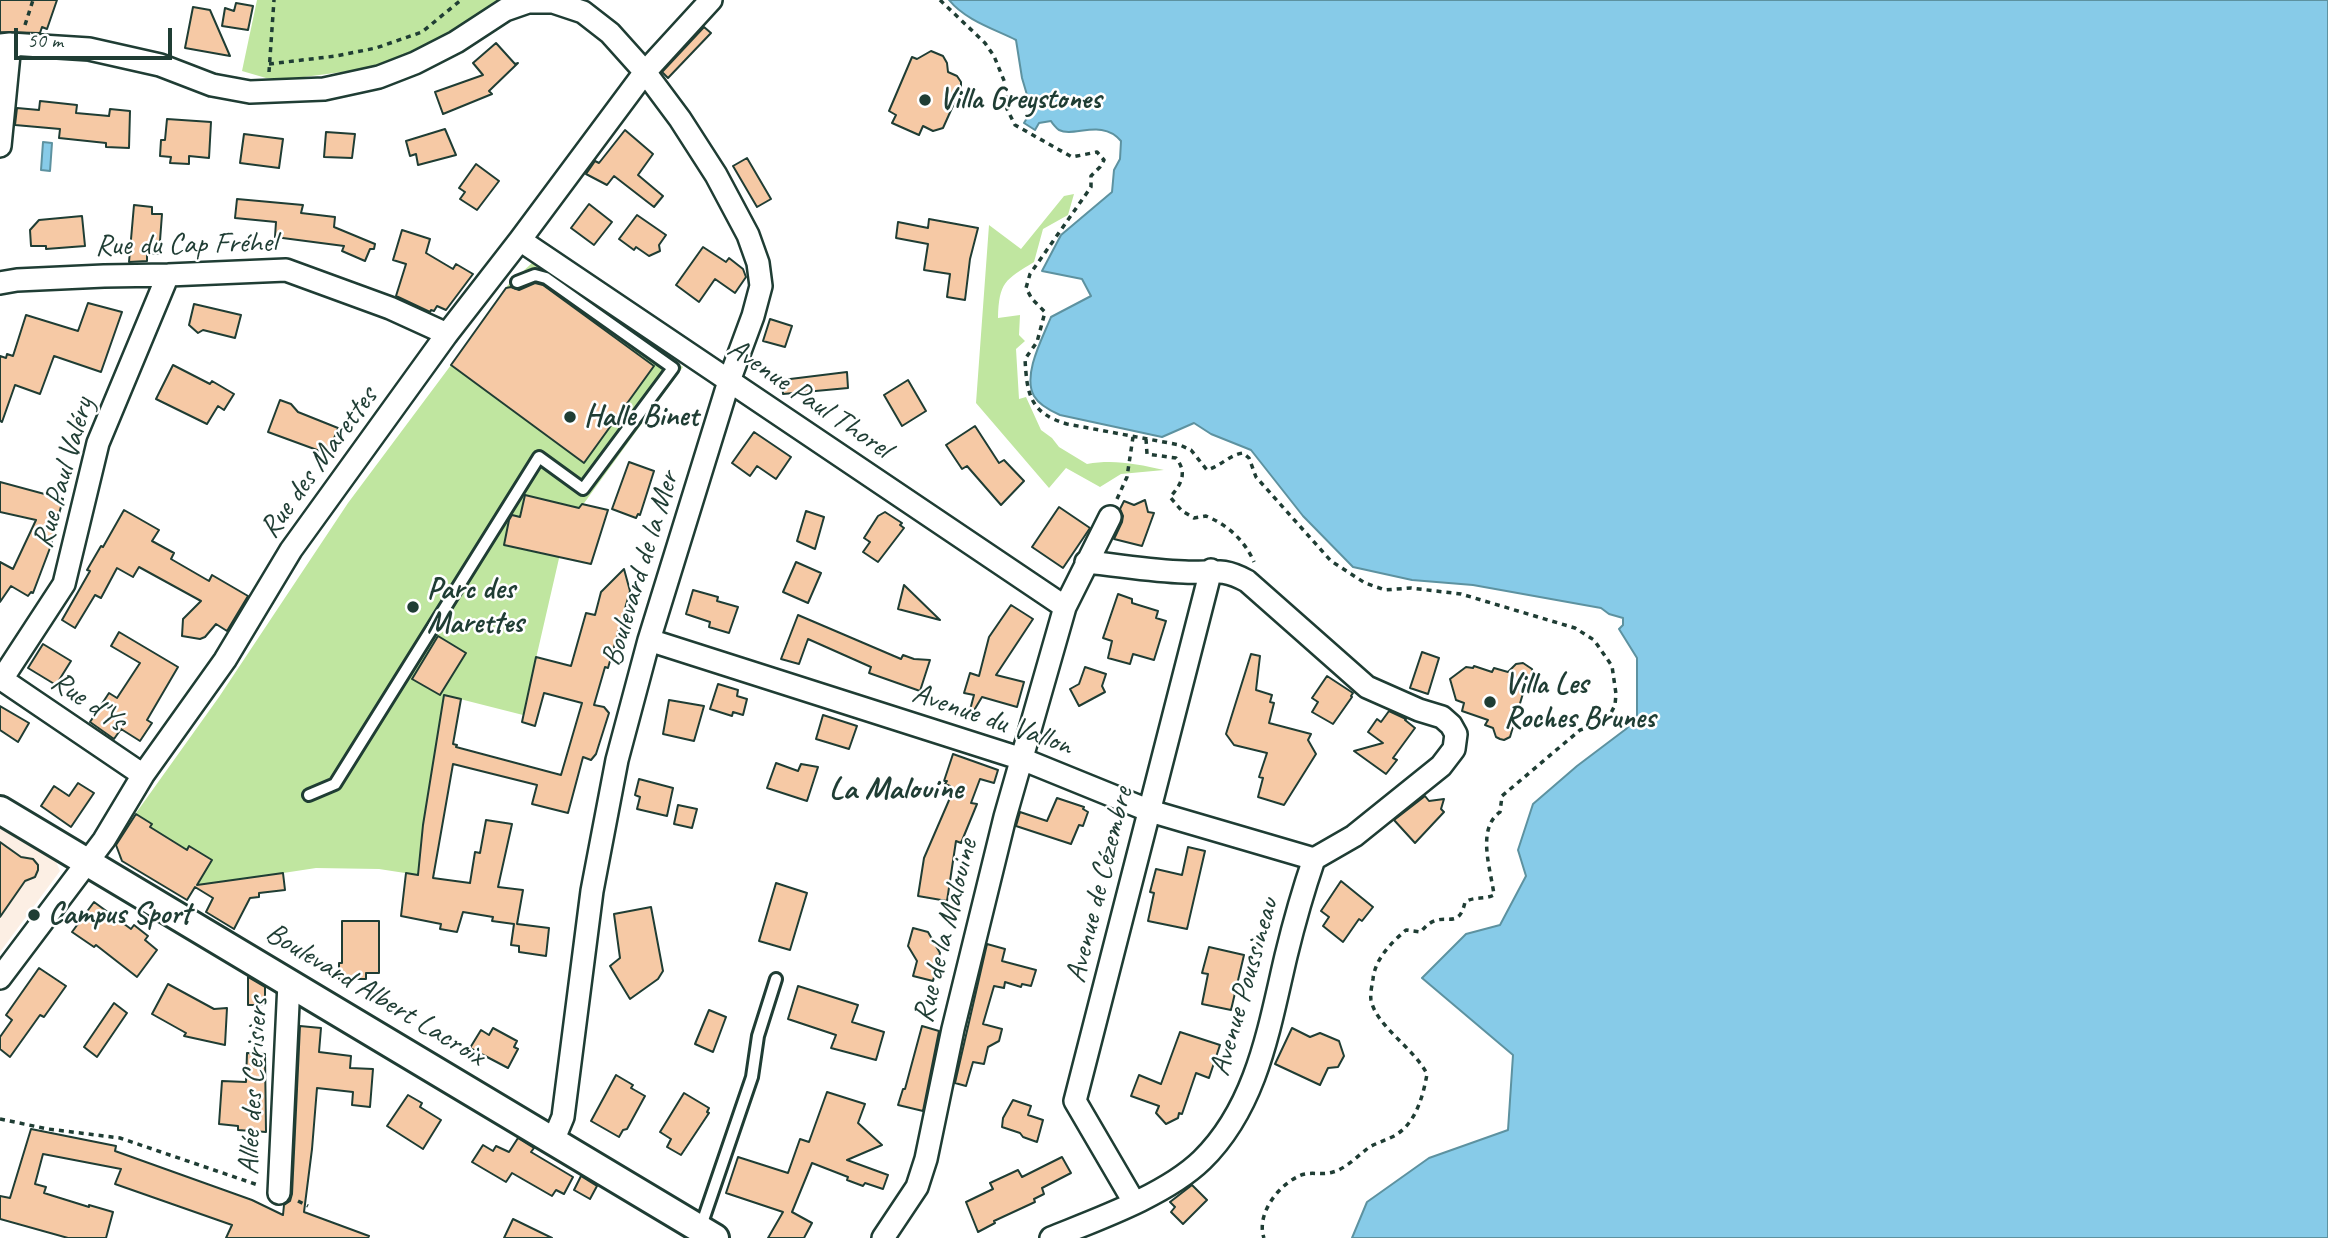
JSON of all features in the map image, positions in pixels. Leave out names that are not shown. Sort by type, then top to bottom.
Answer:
[{"type":"street","name":"Rue des Marettes","points":[[0,978],[104,840],[143,775],[225,660],[291,550],[447,334],[645,72],[711,0]]},
{"type":"street","name":"Boulevard de la Mer","points":[[5,45],[89,50],[160,65],[212,85],[250,92],[324,89],[379,77],[415,63],[456,42],[505,10],[528,2],[553,2],[583,12],[610,33],[645,72],[680,119],[716,175],[748,236],[758,263],[761,286],[649,640],[617,760],[592,891],[563,1117],[553,1141]]},
{"type":"street","points":[[0,146],[5,45]]},
{"type":"street","name":"Avenue Paul Thorel","points":[[520,240],[1065,607]]},
{"type":"street","name":"Rue du Cap Fréhel","points":[[0,283],[92,276],[286,271],[390,308],[447,334]]},
{"type":"street","name":"Rue Paul Valéry","points":[[1,679],[64,584],[98,443],[168,275]]},
{"type":"street","name":"Rue de la Malouine","points":[[883,1238],[917,1187],[926,1159],[953,1029],[1005,817],[1065,607],[1110,517]]},
{"type":"street","points":[[1086,562],[1186,573],[1211,570],[1233,573],[1247,581],[1367,687],[1442,717],[1451,725],[1456,734],[1454,749],[1441,766],[1353,836],[1314,859]]},
{"type":"street","name":"Avenue de Cézembre","points":[[1134,1202],[1075,1101],[1211,570]]},
{"type":"street","name":"Avenue du Vallon","points":[[649,640],[1022,759],[1150,811],[1314,859]]},
{"type":"street","name":"Rue d'Ys","points":[[1,679],[143,775]]},
{"type":"street","name":"Boulevard Albert Lacroix","points":[[0,810],[707,1233]]},
{"type":"street","name":"Avenue Poussineau","points":[[1051,1238],[1168,1185],[1201,1161],[1223,1136],[1238,1112],[1261,1058],[1300,897],[1314,859]]},
{"type":"street","name":"Allée des Cerisiers","points":[[279,1193],[289,983]]},
{"type":"lane","points":[[309,795],[335,784],[539,457],[583,489],[673,368],[546,278],[535,275],[517,282]]},
{"type":"lane","points":[[707,1233],[752,1077],[758,1036],[776,979]]},
{"type":"path","points":[[267,91],[274,0]]},
{"type":"path","points":[[269,64],[337,56],[376,48],[422,32],[461,0]]},
{"type":"path","points":[[1110,517],[1127,477],[1133,437]]},
{"type":"path","points":[[1146,439],[1147,454],[1176,458],[1181,464],[1183,473],[1180,486],[1170,497],[1182,511],[1194,518],[1206,516],[1238,536],[1257,569]]},
{"type":"path","points":[[0,1119],[48,1129],[120,1138],[279,1193],[308,1206]]},
{"type":"shaded area","points":[[0,826],[54,857],[60,871],[0,952]]},
{"type":"green space","points":[[257,0],[500,0],[468,25],[380,67],[289,79],[266,78],[242,71]]},
{"type":"green space","points":[[1074,194],[1068,215],[1043,229],[1034,262],[1010,278],[1002,289],[998,318],[1020,315],[1019,335],[1025,341],[1016,349],[1019,399],[1026,397],[1041,430],[1059,447],[1087,464],[1116,462],[1164,470],[1121,474],[1100,487],[1066,468],[1049,488],[976,403],[989,225],[1021,249],[1064,196]]},
{"type":"green space","name":"Parc des Marettes","points":[[532,263],[683,367],[566,528],[523,715],[448,696],[418,875],[379,869],[316,868],[178,889],[175,893],[122,861],[119,857],[123,854],[116,841],[219,697],[348,503],[508,285]]},
{"type":"water","points":[[949,0],[2328,0],[2328,1238],[1352,1238],[1367,1202],[1429,1158],[1508,1130],[1513,1055],[1422,978],[1466,934],[1500,925],[1526,876],[1518,850],[1533,804],[1626,729],[1637,716],[1637,658],[1619,629],[1623,625],[1623,618],[1609,614],[1601,608],[1473,585],[1412,580],[1353,567],[1303,516],[1251,450],[1211,434],[1194,423],[1162,437],[1060,415],[1039,402],[1034,396],[1030,378],[1035,356],[1051,317],[1091,296],[1082,279],[1042,271],[1061,235],[1112,192],[1114,170],[1120,159],[1121,141],[1105,131],[1065,132],[1051,121],[1039,123],[1035,130],[1024,123],[1030,113],[1030,105],[1022,78],[1016,40],[971,19]]},
{"type":"water","points":[[43,142],[52,143],[50,171],[41,170]]},
{"type":"building","points":[[0,0],[57,0],[47,29],[42,27],[40,33],[0,32]]},
{"type":"building","points":[[236,3],[253,6],[248,30],[222,26],[225,8],[234,11]]},
{"type":"building","points":[[193,7],[210,10],[230,56],[185,48]]},
{"type":"building","points":[[704,27],[711,33],[668,78],[662,72]]},
{"type":"building","points":[[496,43],[515,64],[518,63],[489,91],[492,94],[443,114],[435,92],[483,75],[473,63]]},
{"type":"building","name":"Villa Greystones","points":[[931,51],[943,56],[948,72],[957,76],[961,88],[943,128],[933,131],[923,126],[919,135],[892,123],[896,115],[889,111],[912,57],[917,59]]},
{"type":"building","points":[[40,101],[77,105],[76,113],[109,116],[110,109],[130,111],[129,148],[106,147],[106,143],[59,138],[60,129],[15,125],[17,108],[39,110]]},
{"type":"building","points":[[167,119],[211,122],[209,158],[189,156],[189,164],[170,163],[171,157],[160,156]]},
{"type":"building","points":[[445,129],[456,155],[418,165],[416,154],[410,156],[406,141]]},
{"type":"building","points":[[625,130],[653,154],[638,175],[663,196],[654,207],[614,176],[607,185],[586,174],[595,161],[599,163]]},
{"type":"building","points":[[326,132],[355,134],[352,158],[324,157]]},
{"type":"building","points":[[244,134],[283,139],[279,168],[240,163]]},
{"type":"building","points":[[747,158],[771,199],[757,207],[733,166]]},
{"type":"building","points":[[476,164],[499,181],[477,210],[460,199],[465,192],[459,188]]},
{"type":"building","points":[[237,199],[303,205],[301,213],[335,217],[334,227],[375,244],[374,249],[370,249],[365,261],[342,251],[344,246],[275,237],[276,222],[235,218]]},
{"type":"building","points":[[589,204],[612,222],[594,245],[571,228]]},
{"type":"building","points":[[134,205],[152,207],[152,214],[162,214],[159,254],[147,253],[147,261],[129,262]]},
{"type":"building","points":[[637,215],[666,235],[659,245],[660,251],[649,256],[636,247],[634,250],[619,239]]},
{"type":"building","points":[[82,216],[85,246],[46,249],[46,246],[31,246],[30,230],[39,220]]},
{"type":"building","points":[[929,219],[978,228],[970,259],[965,300],[947,297],[950,274],[924,270],[928,244],[896,238],[898,222],[928,228]]},
{"type":"building","points":[[402,230],[430,239],[426,253],[453,269],[456,264],[473,274],[446,310],[437,306],[430,312],[396,296],[406,264],[393,260]]},
{"type":"building","points":[[703,247],[726,262],[729,258],[743,269],[746,277],[735,293],[715,279],[699,302],[676,285]]},
{"type":"building","name":"Halle Binet","points":[[535,283],[543,285],[654,366],[584,463],[451,365],[506,288],[519,290]]},
{"type":"building","points":[[88,303],[122,312],[101,372],[54,356],[40,394],[15,385],[2,422],[0,421],[0,356],[13,356],[26,315],[78,331]]},
{"type":"building","points":[[194,304],[241,315],[235,338],[203,330],[198,333],[189,325]]},
{"type":"building","points":[[770,319],[792,326],[785,347],[763,341]]},
{"type":"building","points":[[173,365],[210,384],[212,381],[234,394],[224,410],[218,406],[207,424],[156,399]]},
{"type":"building","points":[[847,372],[848,388],[783,394],[782,380]]},
{"type":"building","points":[[908,380],[926,411],[902,426],[884,395]]},
{"type":"building","points":[[280,400],[291,404],[298,412],[338,428],[328,454],[268,432]]},
{"type":"building","points":[[975,426],[999,463],[1004,460],[1024,481],[1001,505],[967,466],[962,469],[946,445]]},
{"type":"building","points":[[754,432],[791,457],[776,479],[757,466],[750,476],[732,463]]},
{"type":"building","points":[[629,462],[654,471],[640,515],[636,518],[612,509]]},
{"type":"building","points":[[0,482],[63,499],[50,548],[33,593],[28,596],[11,586],[0,602],[0,562],[13,569],[36,520],[0,512]]},
{"type":"building","points":[[525,495],[579,508],[582,504],[608,510],[591,564],[504,545],[509,520],[512,515],[520,517]]},
{"type":"building","points":[[1145,500],[1148,512],[1154,513],[1142,546],[1114,539],[1122,522],[1120,509],[1124,501],[1134,505]]},
{"type":"building","points":[[1059,507],[1090,528],[1063,568],[1032,547]]},
{"type":"building","points":[[124,510],[159,530],[152,541],[174,553],[171,559],[209,581],[212,575],[248,596],[227,631],[216,624],[200,639],[182,636],[183,619],[201,601],[139,567],[133,577],[117,568],[101,598],[95,595],[75,628],[62,620],[90,571],[87,570]]},
{"type":"building","points":[[806,511],[824,517],[815,549],[797,541]]},
{"type":"building","points":[[885,512],[902,523],[900,525],[904,528],[878,562],[863,552],[870,542],[864,538],[878,516]]},
{"type":"building","points":[[796,562],[821,573],[808,603],[783,592]]},
{"type":"building","points":[[624,569],[630,591],[608,668],[605,667],[594,705],[604,707],[609,713],[596,754],[591,760],[583,757],[568,813],[532,804],[537,785],[453,764],[433,878],[470,883],[475,852],[480,853],[486,820],[512,824],[498,887],[523,890],[517,924],[549,928],[546,956],[519,952],[519,946],[511,945],[514,924],[492,921],[493,917],[463,912],[457,932],[440,929],[441,924],[401,916],[406,873],[418,875],[423,825],[444,695],[461,699],[453,744],[457,745],[456,747],[561,775],[582,703],[544,693],[535,726],[522,722],[536,657],[571,666],[586,613],[595,615],[601,592]]},
{"type":"building","points":[[904,585],[940,620],[898,609]]},
{"type":"building","points":[[693,590],[718,597],[717,601],[738,607],[729,633],[709,627],[710,622],[686,614]]},
{"type":"building","points":[[1118,594],[1132,599],[1132,603],[1158,611],[1156,618],[1166,621],[1154,660],[1133,654],[1130,664],[1108,658],[1112,641],[1103,638]]},
{"type":"building","points":[[1011,605],[1033,619],[996,675],[1024,682],[1017,707],[982,697],[973,712],[970,710],[974,695],[964,693],[970,673],[979,676],[989,637]]},
{"type":"building","points":[[798,615],[901,659],[903,655],[930,660],[920,691],[869,673],[871,667],[808,639],[799,664],[781,659]]},
{"type":"building","points":[[119,632],[178,667],[147,720],[152,723],[140,741],[121,729],[114,739],[90,722],[109,693],[117,698],[140,663],[111,646]]},
{"type":"building","points":[[438,636],[466,653],[440,695],[412,679]]},
{"type":"building","points":[[43,644],[71,661],[56,685],[28,668]]},
{"type":"building","points":[[1422,652],[1439,658],[1428,694],[1410,688]]},
{"type":"building","points":[[1251,654],[1260,656],[1256,690],[1272,695],[1270,702],[1274,703],[1269,723],[1311,734],[1308,740],[1316,754],[1284,805],[1258,797],[1263,778],[1259,777],[1267,753],[1234,745],[1226,734]]},
{"type":"building","name":"Villa Les Roches Brunes","points":[[1523,663],[1532,669],[1534,679],[1524,690],[1510,737],[1500,739],[1496,737],[1493,728],[1485,725],[1488,720],[1462,711],[1464,703],[1456,700],[1450,679],[1466,667],[1474,666],[1492,672],[1494,668],[1508,672],[1516,664]]},
{"type":"building","points":[[1085,667],[1106,674],[1102,686],[1105,692],[1079,706],[1070,689],[1079,684]]},
{"type":"building","points":[[1327,676],[1353,693],[1333,724],[1312,712],[1318,702],[1312,698]]},
{"type":"building","points":[[718,684],[738,690],[737,696],[747,699],[743,715],[733,712],[732,716],[710,709]]},
{"type":"building","points":[[669,700],[704,706],[694,741],[663,734]]},
{"type":"building","points":[[0,706],[29,723],[18,742],[0,730]]},
{"type":"building","points":[[1389,711],[1406,719],[1415,728],[1393,758],[1397,760],[1386,774],[1354,751],[1383,743],[1368,732],[1377,719],[1381,722]]},
{"type":"building","points":[[823,715],[857,726],[849,749],[816,739]]},
{"type":"building","points":[[953,754],[998,770],[994,783],[980,779],[971,803],[977,804],[961,843],[956,841],[947,901],[918,896],[924,858],[953,791],[949,790],[950,786],[944,781]]},
{"type":"building","points":[[776,763],[798,771],[801,764],[818,767],[807,801],[767,788]]},
{"type":"building","points":[[639,779],[673,788],[667,816],[637,809],[640,797],[635,795]]},
{"type":"building","points":[[78,783],[94,793],[71,827],[41,806],[54,786],[69,796]]},
{"type":"building","points":[[1425,796],[1429,801],[1444,799],[1441,809],[1444,812],[1415,843],[1394,820]]},
{"type":"building","points":[[1057,798],[1084,807],[1088,812],[1083,826],[1079,825],[1071,844],[1016,826],[1020,812],[1047,821]]},
{"type":"building","points":[[678,805],[697,809],[692,828],[674,824]]},
{"type":"building","points":[[136,814],[152,824],[150,827],[187,850],[189,846],[212,860],[197,885],[283,873],[285,890],[259,893],[259,897],[250,898],[234,929],[206,912],[213,898],[195,887],[187,900],[122,861],[116,845]]},
{"type":"building","points":[[0,842],[21,857],[33,859],[38,870],[35,877],[25,881],[0,917]]},
{"type":"building","points":[[1188,847],[1205,851],[1187,929],[1148,921],[1154,893],[1150,892],[1156,869],[1182,875]]},
{"type":"building","points":[[1341,881],[1373,907],[1362,921],[1359,919],[1343,942],[1323,926],[1329,917],[1321,911]]},
{"type":"building","points":[[776,883],[807,893],[790,950],[759,941]]},
{"type":"building","points":[[94,902],[131,929],[134,925],[148,936],[145,940],[157,950],[137,977],[96,945],[94,947],[72,932]]},
{"type":"building","points":[[651,907],[663,971],[658,979],[630,999],[610,966],[620,958],[614,914]]},
{"type":"building","points":[[342,921],[379,921],[379,973],[366,973],[366,979],[339,979],[339,963],[342,963]]},
{"type":"building","points":[[913,928],[928,932],[940,953],[933,981],[913,976],[917,961],[908,946]]},
{"type":"building","points":[[987,944],[1005,949],[1002,961],[1036,970],[1031,986],[1022,984],[1021,987],[1005,982],[1004,988],[994,986],[983,1024],[1002,1029],[999,1041],[988,1047],[984,1064],[973,1062],[966,1086],[955,1083]]},
{"type":"building","points":[[1209,947],[1244,955],[1231,1010],[1202,1004],[1208,974],[1202,973]]},
{"type":"building","points":[[39,968],[66,986],[44,1017],[40,1015],[10,1057],[0,1049],[0,1037],[12,1020],[6,1015]]},
{"type":"building","points":[[248,977],[265,987],[265,1005],[248,1005]]},
{"type":"building","points":[[168,984],[214,1009],[227,1008],[225,1045],[184,1036],[186,1033],[152,1014]]},
{"type":"building","points":[[798,986],[858,1005],[852,1022],[884,1032],[876,1060],[831,1048],[836,1035],[788,1019]]},
{"type":"building","points":[[114,1003],[127,1013],[97,1057],[84,1047]]},
{"type":"building","points":[[709,1010],[726,1017],[713,1052],[695,1044]]},
{"type":"building","points":[[300,1026],[321,1028],[319,1052],[351,1056],[350,1068],[373,1069],[370,1107],[352,1105],[353,1092],[317,1088],[304,1212],[369,1236],[368,1238],[226,1238],[232,1225],[115,1184],[121,1169],[43,1154],[35,1184],[46,1187],[44,1193],[113,1212],[106,1238],[68,1238],[0,1219],[0,1196],[10,1198],[31,1129],[116,1146],[115,1151],[252,1200],[283,1215],[284,1205],[290,1201],[292,1194]]},
{"type":"building","points":[[922,1026],[939,1031],[923,1111],[898,1105]]},
{"type":"building","points":[[493,1028],[517,1041],[514,1047],[518,1049],[508,1068],[470,1048],[481,1030],[489,1035]]},
{"type":"building","points":[[1292,1028],[1310,1037],[1320,1033],[1339,1041],[1344,1056],[1338,1067],[1328,1068],[1320,1085],[1275,1064]]},
{"type":"building","points":[[1180,1032],[1220,1045],[1209,1078],[1196,1073],[1182,1114],[1179,1113],[1178,1118],[1166,1124],[1156,1113],[1159,1106],[1131,1096],[1139,1075],[1161,1084]]},
{"type":"building","points":[[247,1053],[265,1054],[266,1132],[238,1130],[238,1126],[219,1124],[222,1081],[246,1082]]},
{"type":"building","points":[[616,1075],[645,1096],[627,1129],[623,1130],[619,1137],[591,1121]]},
{"type":"building","points":[[827,1092],[865,1104],[858,1123],[882,1145],[847,1160],[888,1175],[883,1189],[865,1183],[863,1186],[812,1163],[792,1212],[812,1223],[804,1238],[768,1238],[783,1212],[726,1193],[738,1157],[788,1173],[800,1139],[809,1142]]},
{"type":"building","points":[[684,1093],[709,1108],[709,1113],[681,1155],[667,1147],[671,1139],[660,1132]]},
{"type":"building","points":[[408,1095],[422,1103],[420,1107],[441,1120],[423,1149],[387,1126]]},
{"type":"building","points":[[1013,1100],[1031,1106],[1028,1115],[1043,1120],[1037,1142],[1002,1127],[1003,1118]]},
{"type":"building","points":[[518,1138],[534,1148],[531,1152],[573,1177],[564,1194],[556,1190],[552,1196],[512,1173],[506,1182],[472,1162],[483,1145],[493,1151],[496,1146],[509,1152]]},
{"type":"building","points":[[1062,1157],[1071,1173],[1042,1188],[1044,1194],[1034,1199],[1035,1202],[994,1221],[995,1223],[978,1232],[966,1202],[993,1189],[990,1183],[1018,1170],[1022,1177]]},
{"type":"building","points":[[581,1176],[597,1186],[590,1199],[574,1190]]},
{"type":"building","points":[[1192,1185],[1207,1200],[1183,1224],[1171,1212],[1175,1207],[1170,1202]]},
{"type":"building","points":[[513,1219],[552,1238],[504,1238]]},
{"type":"place","name":"Villa Greystones","points":[[925,100]]},
{"type":"place","name":"Halle Binet","points":[[570,417]]},
{"type":"place","name":"Parc des Marettes","points":[[413,607]]},
{"type":"place","name":"Villa Les Roches Brunes","points":[[1490,702]]},
{"type":"place","name":"Campus Sport","points":[[34,915]]},
{"type":"district","name":"La Malouine","points":[[896,790]]}]
